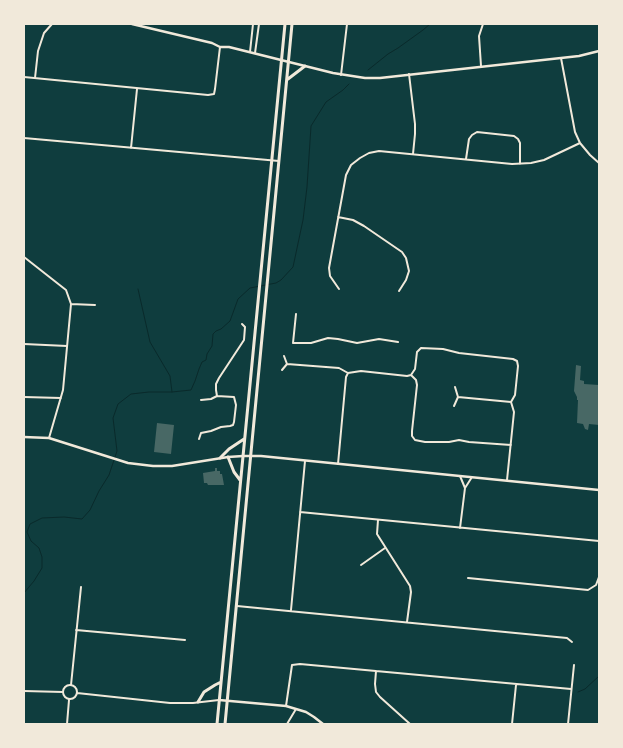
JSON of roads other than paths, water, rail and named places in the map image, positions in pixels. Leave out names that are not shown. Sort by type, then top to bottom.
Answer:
[{"type":"main road","points":[[217,724],[285,24]]},
{"type":"main road","points":[[225,724],[292,24]]},
{"type":"main road","points":[[287,80],[305,66]]},
{"type":"main road","points":[[220,458],[228,449],[244,439]]},
{"type":"main road","points":[[228,457],[240,481]]},
{"type":"main road","points":[[198,702],[204,692],[221,682]]},
{"type":"street","points":[[35,78],[38,51],[44,34],[52,24]]},
{"type":"street","points":[[132,24],[212,43],[220,47],[229,47],[342,74],[372,78],[561,58],[592,54],[599,51]]},
{"type":"street","points":[[250,52],[253,24]]},
{"type":"street","points":[[255,53],[259,24]]},
{"type":"street","points":[[342,74],[347,24]]},
{"type":"street","points":[[481,66],[480,36],[483,24]]},
{"type":"street","points":[[24,77],[208,95],[214,94],[220,47]]},
{"type":"street","points":[[561,58],[575,132],[580,143],[599,163]]},
{"type":"street","points":[[409,74],[415,124],[413,154]]},
{"type":"street","points":[[131,148],[137,88]]},
{"type":"street","points":[[466,159],[468,139],[477,132],[514,136],[520,143],[520,164]]},
{"type":"street","points":[[24,138],[279,161]]},
{"type":"street","points":[[339,289],[330,276],[329,268],[346,175],[352,165],[360,158],[369,153],[379,151],[520,164],[544,160],[580,143]]},
{"type":"street","points":[[338,217],[353,220],[364,226],[402,252],[406,258],[409,271],[399,291]]},
{"type":"street","points":[[24,257],[66,290],[71,304],[63,390],[49,438]]},
{"type":"street","points":[[71,304],[95,305]]},
{"type":"street","points":[[296,314],[293,343],[311,343],[328,338],[357,342],[379,339],[398,342]]},
{"type":"street","points":[[217,396],[216,384],[244,340],[245,327],[242,324]]},
{"type":"street","points":[[24,344],[67,346]]},
{"type":"street","points":[[287,364],[339,368],[348,373],[361,371],[407,376],[411,375],[415,369],[417,352],[421,348],[443,348],[458,353],[513,359],[517,361],[518,366],[516,395],[511,402]]},
{"type":"street","points":[[284,356],[287,364]]},
{"type":"street","points":[[282,370],[287,364]]},
{"type":"street","points":[[338,464],[346,377],[348,373]]},
{"type":"street","points":[[411,375],[416,380],[417,385],[412,431],[412,436],[415,440],[426,442],[459,440],[510,445]]},
{"type":"street","points":[[454,406],[458,397],[455,388]]},
{"type":"street","points":[[199,439],[201,433],[233,425],[236,405],[234,397],[217,396],[201,400]]},
{"type":"street","points":[[24,397],[61,398]]},
{"type":"street","points":[[458,397],[511,402]]},
{"type":"street","points":[[507,480],[514,412],[511,402]]},
{"type":"street","points":[[24,437],[49,438],[128,463],[153,466],[165,467],[220,458],[251,456],[599,490]]},
{"type":"street","points":[[291,611],[305,461]]},
{"type":"street","points":[[460,476],[465,488]]},
{"type":"street","points":[[460,528],[465,488],[473,477]]},
{"type":"street","points":[[300,512],[599,541]]},
{"type":"street","points":[[378,520],[377,534],[410,586],[407,622]]},
{"type":"street","points":[[361,564],[385,548]]},
{"type":"street","points":[[468,578],[588,590],[596,585],[599,577]]},
{"type":"street","points":[[71,685],[81,586]]},
{"type":"street","points":[[236,606],[567,638],[572,642]]},
{"type":"street","points":[[76,630],[185,640]]},
{"type":"street","points":[[286,706],[292,664],[571,689]]},
{"type":"street","points":[[568,724],[574,665]]},
{"type":"street","points":[[376,671],[374,684],[376,692],[410,724]]},
{"type":"street","points":[[70,700],[64,697],[63,692],[65,687],[71,685]]},
{"type":"street","points":[[70,700],[75,698],[77,693],[76,688],[71,685]]},
{"type":"street","points":[[512,724],[516,685]]},
{"type":"street","points":[[24,690],[63,692]]},
{"type":"street","points":[[77,693],[170,703],[228,700],[286,706],[310,714],[323,724]]},
{"type":"street","points":[[67,724],[70,700]]},
{"type":"street","points":[[287,724],[296,708]]},
{"type":"waterway","points":[[368,70],[430,24]]},
{"type":"waterway","points":[[24,593],[42,568],[42,557],[39,548],[31,541],[27,532],[30,524],[42,518],[64,517],[82,519],[90,510],[109,475],[117,451],[113,418],[118,404],[131,394],[191,390],[202,362],[206,360],[212,346],[213,334],[230,321],[238,299],[250,288],[276,283],[293,267],[303,220],[311,126],[326,102],[349,84]]},
{"type":"waterway","points":[[138,289],[150,342],[170,376],[172,392]]},
{"type":"waterway","points":[[578,692],[585,689],[599,676]]}]
